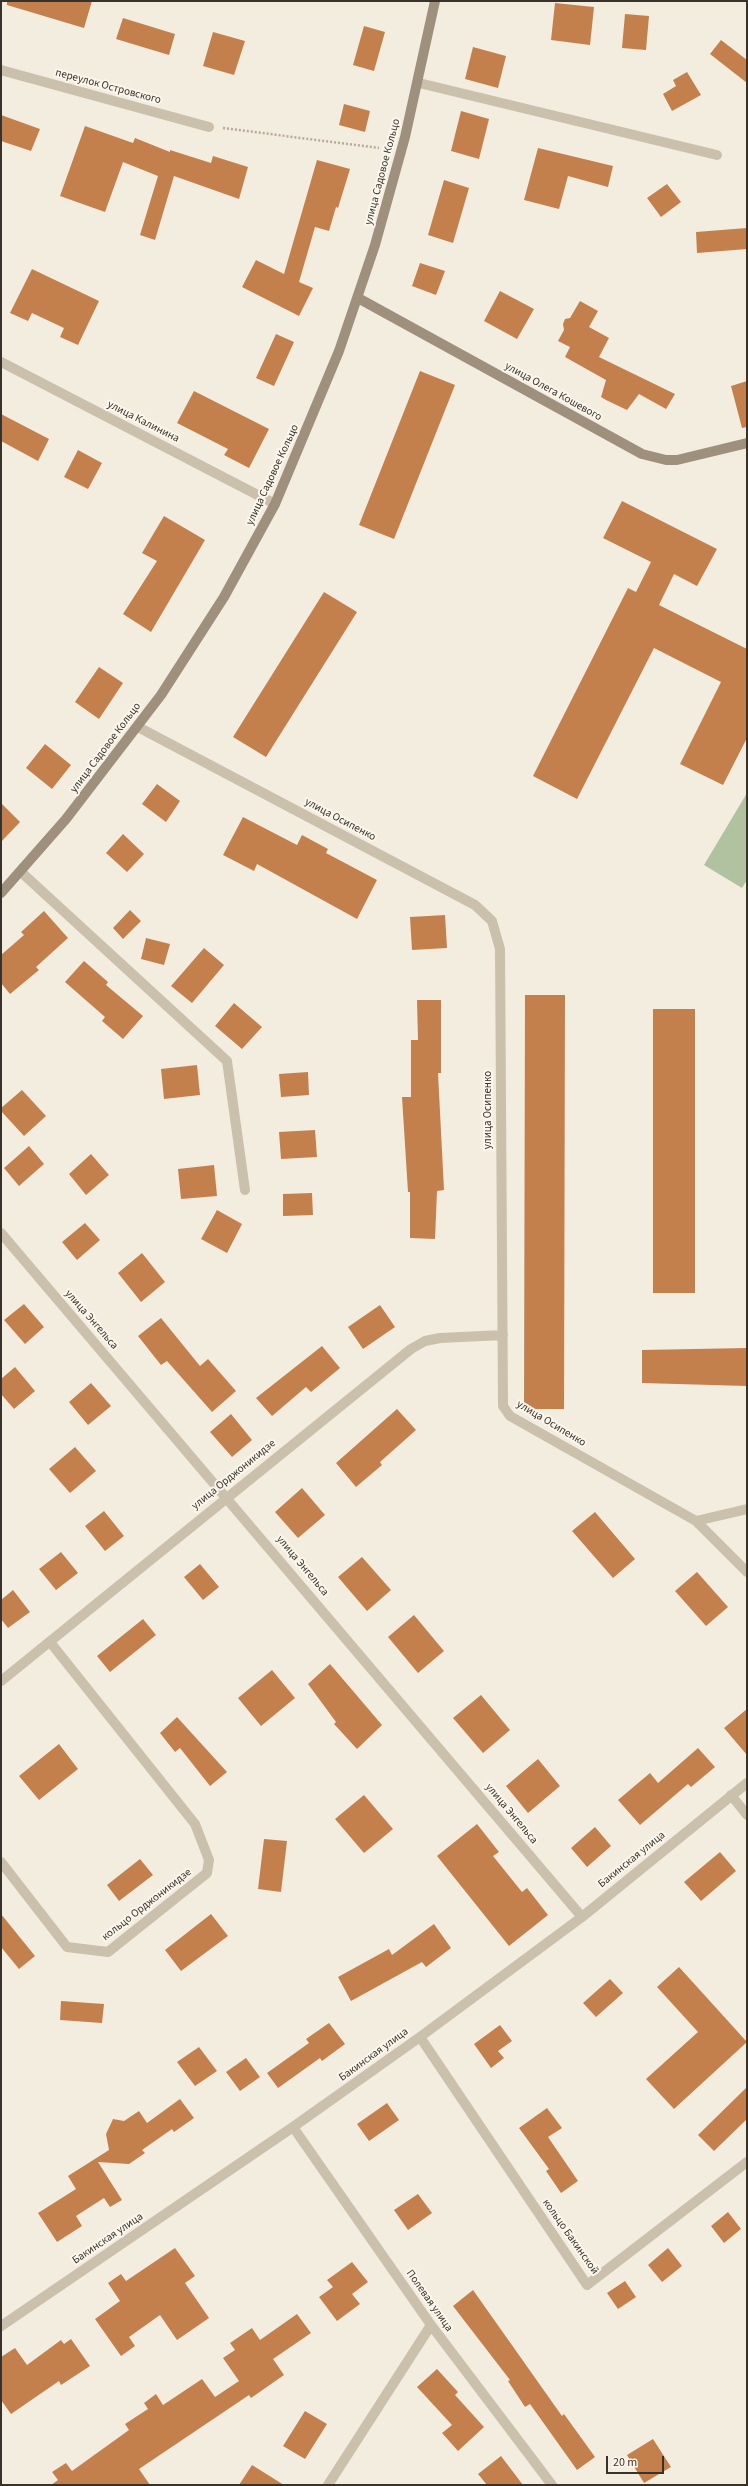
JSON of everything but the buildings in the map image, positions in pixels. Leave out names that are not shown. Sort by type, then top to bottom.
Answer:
[{"type":"main road","name":"улица Садовое Кольцо","points":[[1,893],[21,872],[86,795],[138,727],[203,630],[275,504],[319,402],[358,298],[391,191],[418,83],[435,1]]},
{"type":"main road","name":"улица Олега Кошевого","points":[[358,298],[642,454],[666,460],[677,460],[747,443]]},
{"type":"street","name":"переулок Островского","points":[[1,70],[209,127]]},
{"type":"street","points":[[418,83],[716,155]]},
{"type":"street","name":"улица Калинина","points":[[1,362],[275,504]]},
{"type":"street","name":"улица Осипенко","points":[[138,727],[476,905],[492,921],[500,949],[503,1406],[510,1416],[696,1521],[747,1572]]},
{"type":"street","points":[[21,872],[227,1061],[245,1190]]},
{"type":"street","name":"улица Энгельса","points":[[1,1233],[227,1496],[582,1917]]},
{"type":"street","name":"улица Орджоникидзе","points":[[1,1681],[227,1496],[411,1349],[424,1341],[440,1338],[503,1335]]},
{"type":"street","points":[[696,1521],[747,1509]]},
{"type":"street","name":"кольцо Орджоникидзе","points":[[1,1862],[67,1947],[108,1952],[206,1873],[209,1860],[195,1824],[50,1642]]},
{"type":"street","name":"Бакинская улица","points":[[1,2326],[294,2127],[420,2037],[582,1917],[747,1783]]},
{"type":"street","points":[[731,1796],[747,1815]]},
{"type":"street","name":"кольцо Бакинской","points":[[420,2037],[587,2285],[747,2162]]},
{"type":"street","name":"Полевая улица","points":[[294,2127],[431,2325],[552,2485]]},
{"type":"street","points":[[328,2485],[431,2325]]},
{"type":"path","points":[[209,127],[379,148]]},
{"type":"green space","points":[[747,793],[747,880],[742,888],[704,865]]}]
